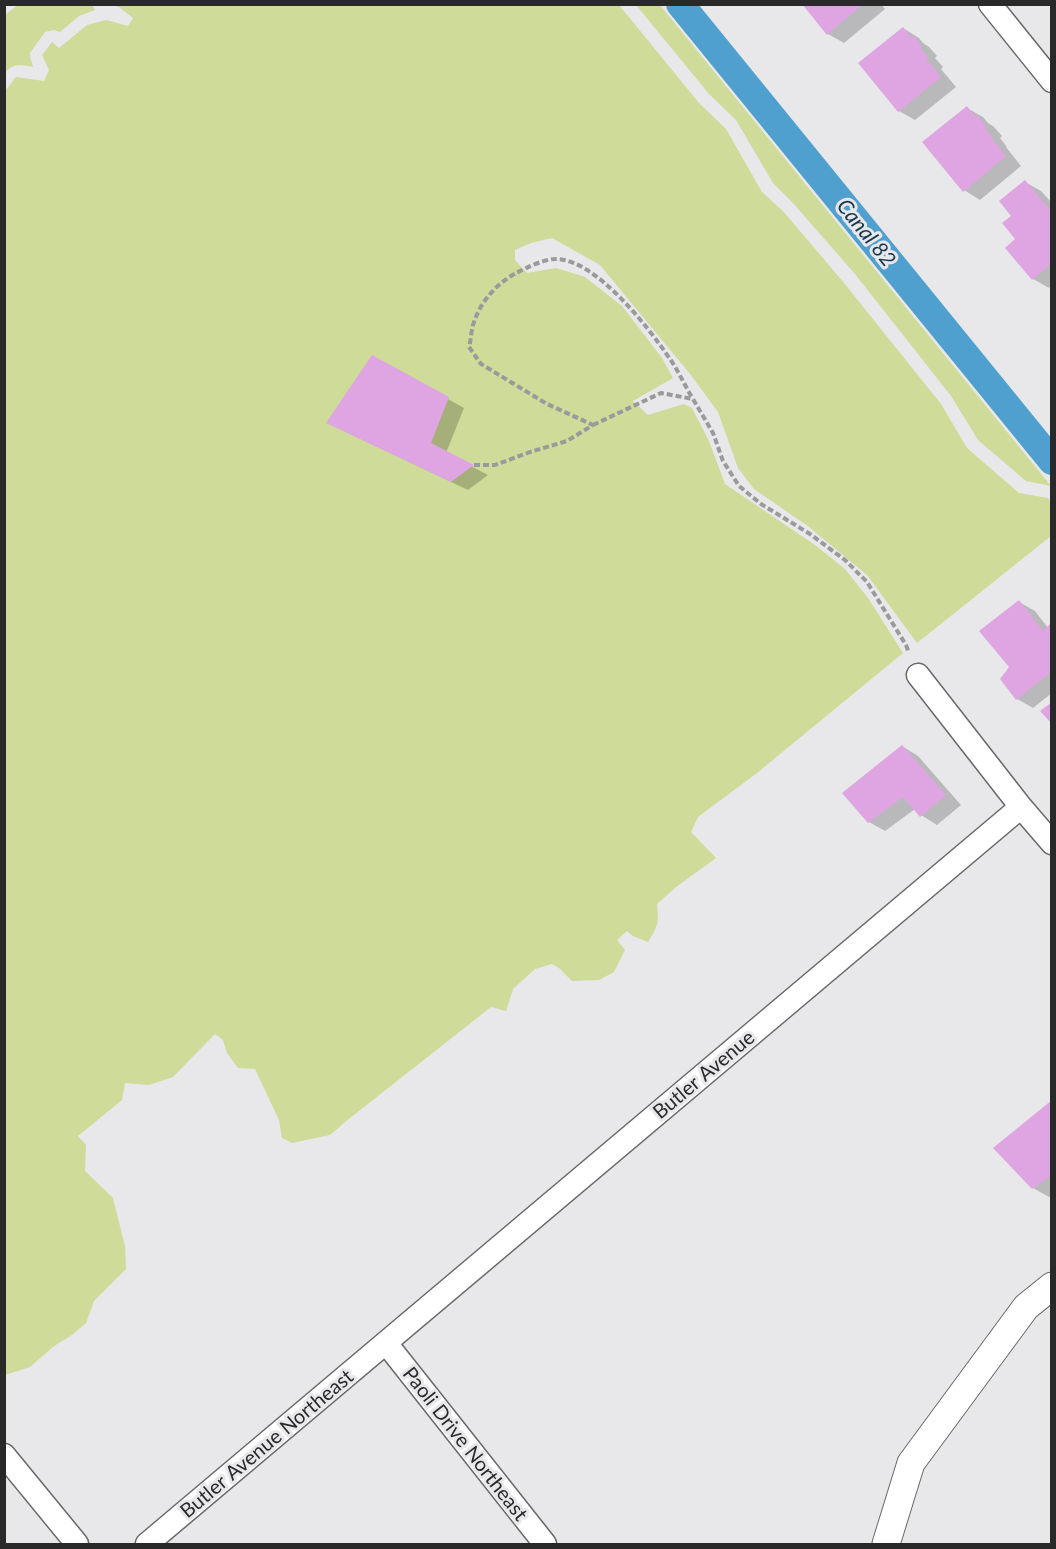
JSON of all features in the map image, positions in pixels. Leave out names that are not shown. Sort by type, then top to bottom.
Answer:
[{"type":"street","points":[[990,4],[1052,81]]},
{"type":"street","points":[[918,675],[1052,843]]},
{"type":"street","name":"Butler Avenue","points":[[386,1342],[1021,807]]},
{"type":"street","points":[[886,1545],[911,1463],[1026,1307],[1052,1286]]},
{"type":"street","name":"Butler Avenue Northeast","points":[[147,1545],[386,1342]]},
{"type":"street","name":"Paoli Drive Northeast","points":[[386,1342],[544,1545]]},
{"type":"street","points":[[4,1455],[77,1545]]},
{"type":"path","points":[[594,425],[547,404],[481,364],[469,347],[473,325],[484,301],[504,280],[528,267],[555,259],[580,265],[607,285],[635,312],[671,360],[713,433],[723,461],[739,486],[760,504],[810,534],[845,560],[867,582],[906,645],[918,675]]},
{"type":"path","points":[[474,465],[495,465],[567,441],[594,425],[661,393],[693,399]]},
{"type":"green space","points":[[18,5],[92,5],[95,10],[79,16],[60,32],[54,30],[45,32],[30,53],[33,67],[14,66],[5,73],[5,15]]},
{"type":"green space","points":[[111,5],[619,5],[699,103],[726,129],[762,192],[783,211],[844,283],[941,404],[967,448],[1019,493],[1048,498],[1051,503],[1051,536],[917,643],[867,575],[809,527],[754,489],[738,468],[718,412],[690,374],[600,265],[552,238],[515,250],[515,260],[527,273],[556,268],[585,277],[622,306],[662,358],[673,378],[633,401],[648,415],[684,404],[692,408],[709,441],[725,484],[815,545],[845,569],[868,598],[903,653],[757,773],[698,817],[691,832],[716,858],[657,904],[657,924],[648,942],[627,931],[617,940],[625,950],[614,972],[599,980],[572,981],[552,964],[535,969],[513,989],[506,1011],[491,1007],[330,1135],[292,1143],[282,1138],[279,1120],[255,1069],[238,1068],[227,1053],[223,1040],[215,1034],[173,1077],[149,1085],[125,1083],[122,1100],[78,1136],[86,1145],[85,1171],[113,1198],[125,1246],[126,1269],[94,1301],[86,1323],[30,1367],[5,1375],[5,91],[16,77],[44,81],[49,70],[42,55],[52,42],[59,48],[87,25],[106,20],[128,26],[133,18],[119,7]]},
{"type":"green space","points":[[636,5],[660,5],[1051,486],[1026,481],[978,440],[951,396],[855,274],[773,183],[736,120],[709,94]]},
{"type":"building","points":[[802,4],[863,4],[827,35]]},
{"type":"building","points":[[903,27],[911,37],[913,35],[928,57],[926,59],[941,77],[898,112],[858,63]]},
{"type":"building","points":[[967,106],[986,126],[991,138],[1006,156],[963,192],[922,142]]},
{"type":"building","points":[[1025,180],[1050,210],[1052,209],[1052,263],[1032,280],[1005,248],[1015,239],[1002,223],[1011,216],[999,201]]},
{"type":"building","points":[[372,355],[449,397],[431,443],[474,465],[451,482],[326,423]]},
{"type":"building","points":[[1019,600],[1043,631],[1050,624],[1052,626],[1052,671],[1016,700],[1000,679],[1009,667],[979,631]]},
{"type":"building","points":[[1052,702],[1052,724],[1040,711]]},
{"type":"building","points":[[902,745],[946,795],[920,817],[903,797],[868,823],[842,793]]},
{"type":"building","points":[[1052,1100],[1052,1175],[1032,1189],[993,1148]]},
{"type":"waterway","name":"Canal 82","points":[[680,4],[1052,461]]}]
